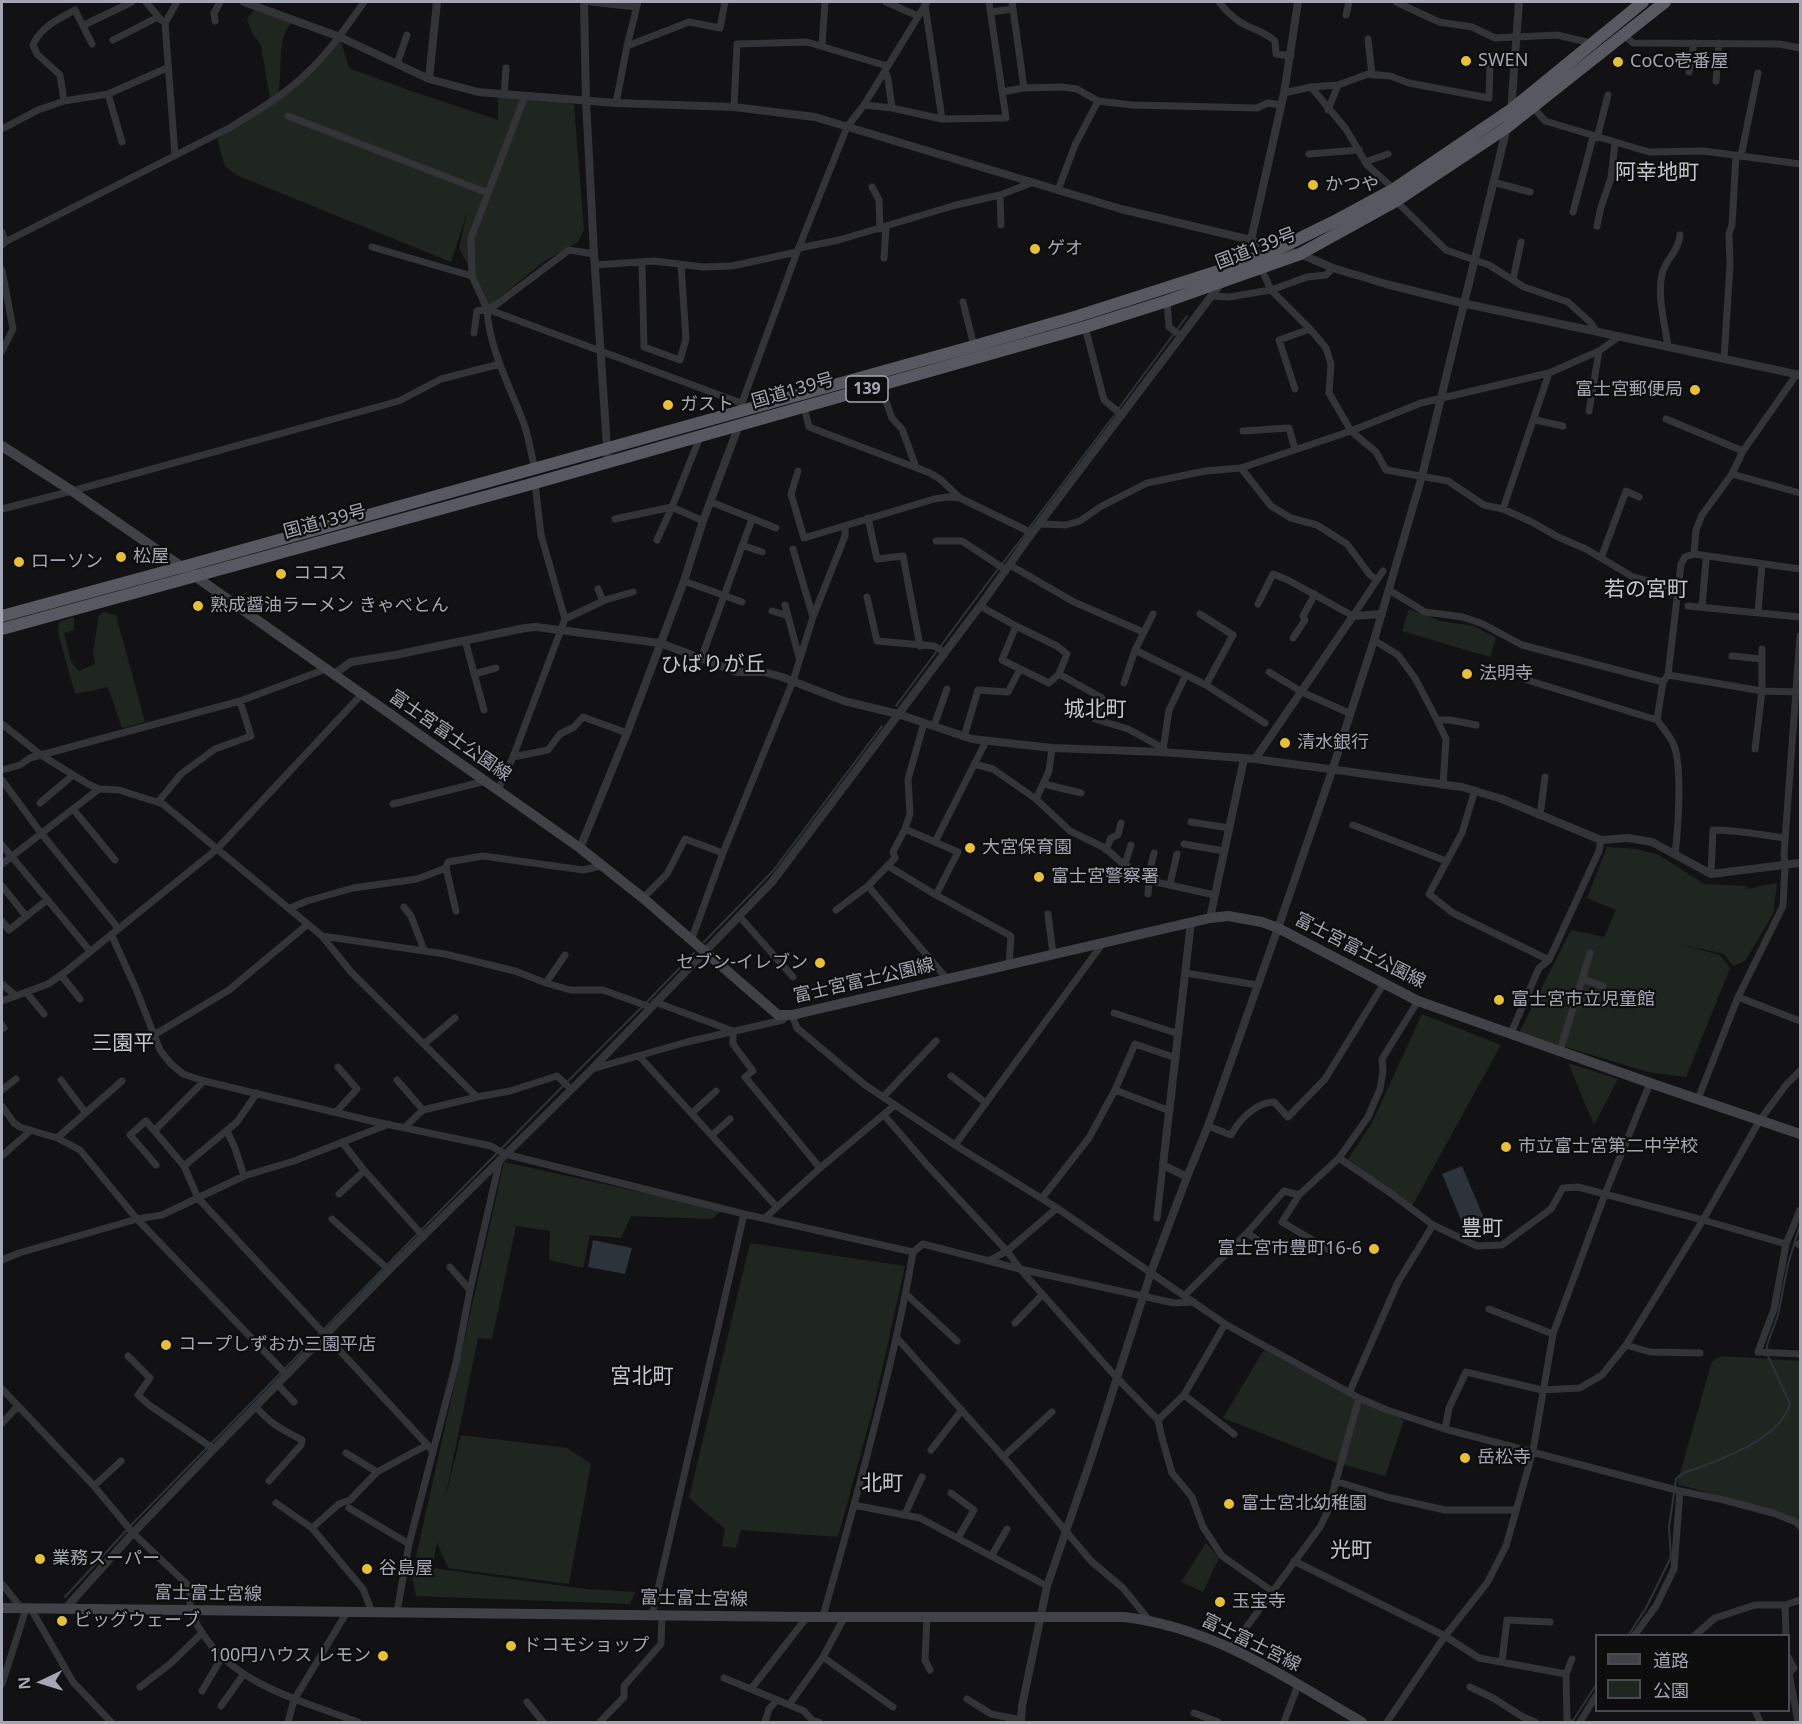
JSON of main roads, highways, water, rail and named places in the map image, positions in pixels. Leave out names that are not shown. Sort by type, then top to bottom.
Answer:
[{"type":"highway","name":"国道139号","points":[[2,616],[606,449],[740,407],[974,346],[1078,316],[1233,266],[1278,249],[1395,195],[1512,109],[1643,2]]},
{"type":"highway","name":"国道139号","points":[[2,628],[535,483],[1085,327],[1300,254],[1506,128],[1665,2]]},
{"type":"main road","name":"富士宮富士公園線","points":[[2,446],[195,576],[580,848],[643,898],[778,1015],[789,1015],[947,980],[1210,918],[1228,916],[1247,918],[1278,928],[1418,1001],[1800,1134]]},
{"type":"main road","name":"富士富士宮線","points":[[2,1608],[807,1617],[1104,1616],[1149,1620],[1201,1634],[1231,1648],[1362,1722]]},
{"type":"waterway","points":[[1119,408],[1187,316]]},
{"type":"waterway","points":[[1029,528],[1116,413]]},
{"type":"waterway","points":[[1002,564],[1026,533]]},
{"type":"waterway","points":[[896,706],[998,569]]},
{"type":"waterway","points":[[704,942],[773,871],[882,726]]},
{"type":"waterway","points":[[646,1003],[694,953]]},
{"type":"waterway","points":[[567,1082],[642,1007]]},
{"type":"waterway","points":[[65,1597],[134,1522],[563,1086]]},
{"type":"waterway","points":[[1629,1634],[1646,1608],[1671,1557],[1669,1527],[1676,1479],[1684,1473],[1753,1444],[1776,1426],[1790,1404],[1768,1356],[1767,1345],[1778,1315],[1788,1264],[1800,1225]]},
{"type":"waterway","points":[[1572,1722],[1595,1687]]},
{"type":"place","name":"SWEN","points":[[1466,61]]},
{"type":"place","name":"CoCo壱番屋","points":[[1618,62]]},
{"type":"place","name":"かつや","points":[[1313,185]]},
{"type":"place","name":"ゲオ","points":[[1035,249]]},
{"type":"place","name":"富士宮郵便局","points":[[1695,390]]},
{"type":"place","name":"ガスト","points":[[668,405]]},
{"type":"place","name":"松屋","points":[[121,557]]},
{"type":"place","name":"ローソン","points":[[19,562]]},
{"type":"place","name":"ココス","points":[[281,574]]},
{"type":"place","name":"熟成醤油ラーメン きゃべとん","points":[[198,606]]},
{"type":"place","name":"法明寺","points":[[1467,674]]},
{"type":"place","name":"清水銀行","points":[[1285,743]]},
{"type":"place","name":"大宮保育園","points":[[970,848]]},
{"type":"place","name":"富士宮警察署","points":[[1039,877]]},
{"type":"place","name":"セブン-イレブン","points":[[820,963]]},
{"type":"place","name":"富士宮市立児童館","points":[[1499,1000]]},
{"type":"place","name":"市立富士宮第二中学校","points":[[1506,1147]]},
{"type":"place","name":"富士宮市豊町16-6","points":[[1374,1249]]},
{"type":"place","name":"コープしずおか三園平店","points":[[166,1345]]},
{"type":"place","name":"岳松寺","points":[[1465,1458]]},
{"type":"place","name":"富士宮北幼稚園","points":[[1229,1504]]},
{"type":"place","name":"業務スーパー","points":[[40,1559]]},
{"type":"place","name":"谷島屋","points":[[367,1569]]},
{"type":"place","name":"玉宝寺","points":[[1220,1602]]},
{"type":"place","name":"ビッグウェーブ","points":[[62,1621]]},
{"type":"place","name":"ドコモショップ","points":[[511,1646]]},
{"type":"place","name":"100円ハウス レモン","points":[[383,1656]]},
{"type":"district","name":"阿幸地町","points":[[1657,173]]},
{"type":"district","name":"若の宮町","points":[[1646,590]]},
{"type":"district","name":"ひばりが丘","points":[[713,665]]},
{"type":"district","name":"城北町","points":[[1095,710]]},
{"type":"district","name":"三園平","points":[[123,1044]]},
{"type":"district","name":"豊町","points":[[1482,1229]]},
{"type":"district","name":"宮北町","points":[[642,1377]]},
{"type":"district","name":"北町","points":[[882,1484]]},
{"type":"district","name":"光町","points":[[1351,1551]]}]
